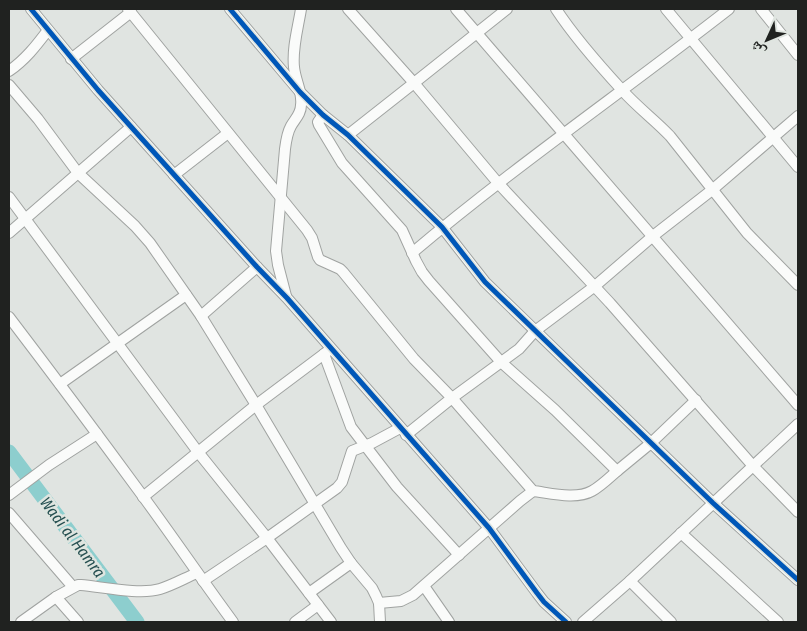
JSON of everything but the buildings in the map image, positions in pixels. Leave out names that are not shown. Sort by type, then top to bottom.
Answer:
[{"type":"street","points":[[230,9],[300,92],[323,115],[348,135],[442,227],[485,282],[713,503],[798,580]]},
{"type":"street","points":[[287,298],[276,251],[287,136],[302,108],[302,99],[295,77],[294,50],[301,9]]},
{"type":"street","points":[[348,9],[414,83],[498,184],[595,286],[754,466],[798,512]]},
{"type":"street","points":[[456,9],[798,404]]},
{"type":"street","points":[[348,135],[507,9]]},
{"type":"street","points":[[556,9],[573,34],[622,90],[660,125],[747,234],[798,285]]},
{"type":"street","points":[[666,9],[798,167]]},
{"type":"street","points":[[412,253],[442,227],[564,133],[729,9]]},
{"type":"street","points":[[761,9],[798,55]]},
{"type":"street","points":[[71,58],[130,10],[310,234],[320,260],[344,272],[414,360],[452,398],[533,491],[573,495],[592,491],[651,442],[696,400]]},
{"type":"street","points":[[34,11],[71,58],[174,176],[287,298],[328,351],[489,528],[537,594],[566,622]]},
{"type":"street","points":[[9,71],[29,55],[48,30]]},
{"type":"street","points":[[9,85],[38,119],[78,173],[144,235],[201,316],[351,563],[372,588],[379,603],[380,622]]},
{"type":"street","points":[[323,115],[318,122],[319,125],[339,158],[351,174],[402,230],[422,272],[429,281],[501,362],[555,410],[617,471]]},
{"type":"street","points":[[21,622],[73,587],[81,585],[133,591],[160,589],[200,577],[267,538],[340,486],[351,453],[354,450],[403,432],[519,349],[536,331],[595,286],[652,236],[712,190],[798,116]]},
{"type":"street","points":[[9,232],[131,127]]},
{"type":"street","points":[[174,176],[228,133]]},
{"type":"street","points":[[9,196],[198,452],[331,622]]},
{"type":"street","points":[[201,316],[257,267]]},
{"type":"street","points":[[60,384],[186,295]]},
{"type":"street","points":[[9,318],[97,434],[233,622]]},
{"type":"street","points":[[143,497],[256,405],[328,351]]},
{"type":"street","points":[[328,351],[347,419],[354,431],[406,497],[459,555]]},
{"type":"street","points":[[583,622],[630,581],[798,424]]},
{"type":"street","points":[[9,495],[49,465],[97,434]]},
{"type":"street","points":[[379,603],[401,601],[413,595],[533,491]]},
{"type":"street","points":[[9,514],[73,587]]},
{"type":"street","points":[[681,533],[778,622]]},
{"type":"street","points":[[310,593],[351,563]]},
{"type":"street","points":[[630,581],[671,622]]},
{"type":"street","points":[[424,586],[449,622]]},
{"type":"street","points":[[56,598],[78,622]]},
{"type":"street","points":[[295,622],[318,605]]},
{"type":"waterway","name":"Wadi al Hamra","points":[[9,452],[137,622]]},
{"type":"cycle path","points":[[31,9],[98,90],[287,298],[489,528],[544,602],[566,622]]},
{"type":"cycle path","points":[[230,9],[300,92],[323,115],[348,135],[442,227],[485,282],[713,503],[798,580]]}]
